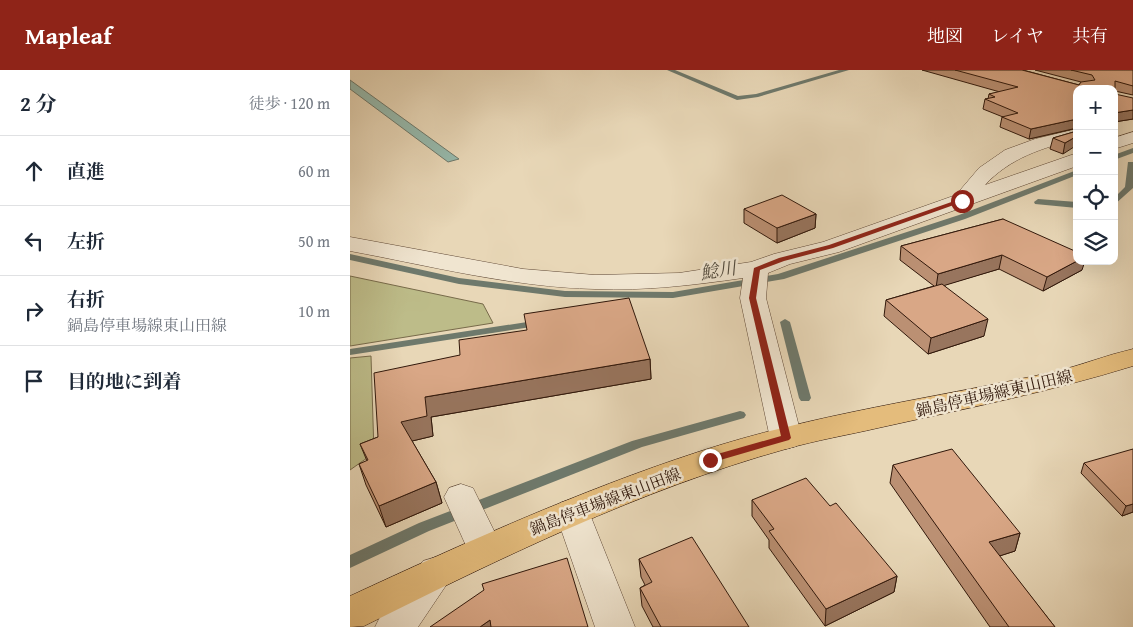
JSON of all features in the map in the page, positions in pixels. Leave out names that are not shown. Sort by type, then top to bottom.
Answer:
[{"type":"main road","name":"鍋島停車場線東山田線","points":[[350,614],[437,571],[472,522],[572,512],[710,460],[786,438],[1061,379],[1133,357]]},
{"type":"street","points":[[1118,128],[1133,128]]},
{"type":"street","points":[[962,201],[972,186],[993,164],[1028,146],[1073,135]]},
{"type":"street","points":[[1118,143],[1133,137]]},
{"type":"street","points":[[350,244],[523,276],[595,282],[679,280],[756,269],[831,247],[1073,160]]},
{"type":"street","points":[[756,269],[753,298],[786,438]]},
{"type":"street","points":[[572,512],[615,627]]},
{"type":"street","points":[[395,627],[437,571]]},
{"type":"shaded area","points":[[350,80],[459,159],[448,162],[350,89]]},
{"type":"shaded area","points":[[350,276],[483,304],[493,323],[350,346]]},
{"type":"shaded area","points":[[371,356],[374,453],[350,470],[350,358]]},
{"type":"building","points":[[955,70],[1022,70],[1079,85],[1073,85],[1073,120],[1031,129],[1002,117],[1018,113],[985,99],[995,97],[989,94],[1018,87]]},
{"type":"building","points":[[1071,70],[1133,70],[1133,86],[1115,81],[1115,85],[1079,85],[1081,82],[1095,80],[1092,75]]},
{"type":"building","points":[[1118,95],[1133,98],[1133,110],[1118,112]]},
{"type":"building","points":[[1073,132],[1073,138],[1065,143],[1053,138]]},
{"type":"building","points":[[782,195],[816,214],[777,228],[744,209]]},
{"type":"building","points":[[1003,219],[1073,250],[1073,263],[1047,277],[1002,255],[938,274],[901,246]]},
{"type":"building","points":[[942,284],[988,319],[931,338],[886,300]]},
{"type":"building","points":[[629,298],[650,359],[425,397],[427,416],[401,422],[436,482],[379,506],[359,464],[368,460],[360,444],[378,437],[374,373],[460,355],[459,340],[527,330],[524,314]]},
{"type":"building","points":[[952,449],[1020,533],[989,542],[1055,627],[1009,627],[893,465]]},
{"type":"building","points":[[1133,449],[1133,504],[1126,506],[1084,463]]},
{"type":"building","points":[[806,478],[830,506],[836,503],[897,576],[826,609],[769,531],[774,529],[752,500]]},
{"type":"building","points":[[692,537],[749,627],[661,627],[640,588],[652,582],[639,559]]},
{"type":"building","points":[[567,558],[588,627],[491,627],[490,620],[480,627],[430,627],[484,590],[482,584]]},
{"type":"waterway","points":[[670,70],[737,98],[756,96],[846,70]]},
{"type":"waterway","name":"鯰川","points":[[1118,156],[1133,150]]},
{"type":"waterway","points":[[1118,199],[1129,188],[1131,164]]},
{"type":"waterway","name":"鯰川","points":[[350,257],[459,281],[565,294],[673,295],[780,277],[962,217],[1073,174]]},
{"type":"waterway","points":[[1038,202],[1073,205]]},
{"type":"waterway","points":[[785,322],[805,398]]},
{"type":"waterway","points":[[350,352],[540,323]]},
{"type":"waterway","points":[[350,562],[424,527],[637,444],[740,415]]},
{"type":"route","points":[[710,460],[786,438],[753,298],[756,269],[831,247],[962,201]]}]
